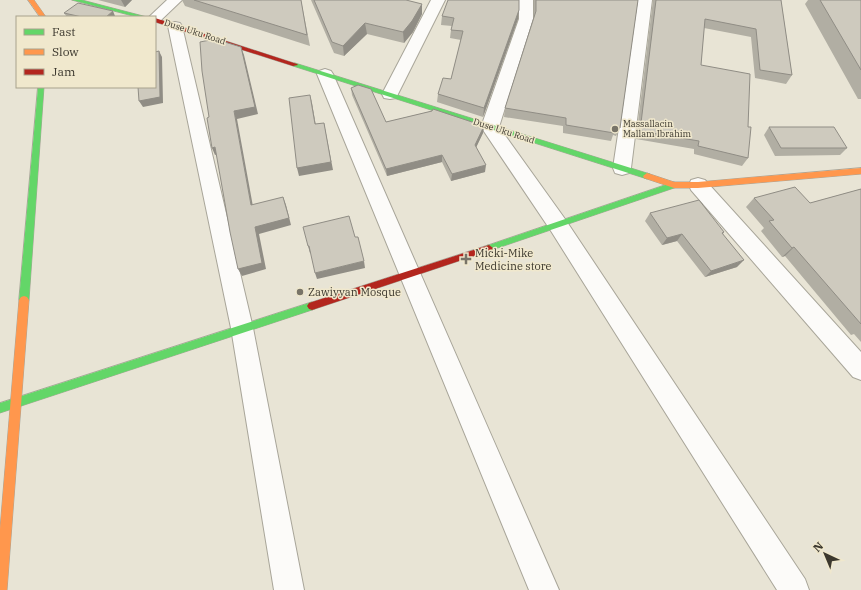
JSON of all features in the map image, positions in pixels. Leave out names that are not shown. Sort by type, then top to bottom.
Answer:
[{"type":"street","points":[[31,0],[43,16]]},
{"type":"street","points":[[75,0],[140,16]]},
{"type":"street","points":[[156,18],[176,0]]},
{"type":"street","points":[[390,94],[438,0]]},
{"type":"street","points":[[526,0],[526,19],[490,126],[558,225],[794,590]]},
{"type":"street","points":[[622,168],[645,0]]},
{"type":"street","name":"Duse Uku Road","points":[[156,19],[674,185],[698,185],[861,171]]},
{"type":"street","points":[[175,26],[242,328],[289,590]]},
{"type":"street","points":[[325,74],[544,590]]},
{"type":"street","points":[[1,590],[41,88]]},
{"type":"street","points":[[0,408],[558,225],[674,185]]},
{"type":"street","points":[[698,185],[861,369]]},
{"type":"building","points":[[194,0],[301,0],[307,35]]},
{"type":"building","points":[[314,0],[406,0],[422,4],[412,21],[403,32],[365,23],[343,46],[332,42]]},
{"type":"building","points":[[448,0],[519,0],[519,10],[484,108],[438,94],[443,78],[451,79],[463,31],[451,30],[454,18],[442,16]]},
{"type":"building","points":[[536,0],[638,0],[620,128],[615,127],[614,133],[566,125],[566,118],[505,108],[536,11]]},
{"type":"building","points":[[656,0],[781,0],[792,75],[760,70],[756,29],[705,19],[701,65],[750,74],[748,127],[751,127],[748,158],[698,146],[699,141],[640,131]]},
{"type":"building","points":[[820,0],[861,0],[861,70]]},
{"type":"building","points":[[78,3],[113,11],[107,16],[78,16],[64,13]]},
{"type":"building","points":[[215,39],[241,47],[255,107],[234,111],[251,205],[283,197],[289,218],[255,227],[262,263],[238,269],[215,147],[212,148],[202,71],[200,42]]},
{"type":"building","points":[[159,51],[160,97],[139,101],[138,88],[156,88],[156,52]]},
{"type":"building","points":[[358,85],[371,89],[386,122],[432,111],[433,109],[484,126],[475,145],[486,165],[452,174],[442,155],[386,169],[351,88]]},
{"type":"building","points":[[310,95],[315,124],[324,123],[331,162],[297,168],[289,98]]},
{"type":"building","points":[[769,127],[834,127],[847,148],[781,148]]},
{"type":"building","points":[[795,187],[810,203],[861,189],[861,324],[794,247],[792,248],[769,221],[774,220],[754,198]]},
{"type":"building","points":[[699,200],[724,232],[722,233],[744,260],[711,271],[682,234],[667,238],[650,213]]},
{"type":"building","points":[[349,216],[355,237],[358,237],[364,261],[315,273],[303,227]]},
{"type":"traffic: fast","points":[[75,0],[140,16]]},
{"type":"traffic: fast","points":[[295,65],[647,176]]},
{"type":"traffic: fast","points":[[24,300],[41,88]]},
{"type":"traffic: fast","points":[[489,248],[674,185]]},
{"type":"traffic: fast","points":[[0,408],[312,306]]},
{"type":"traffic: slow","points":[[31,0],[42,16]]},
{"type":"traffic: slow","points":[[647,176],[674,185],[698,185],[861,171]]},
{"type":"traffic: slow","points":[[1,590],[24,300]]},
{"type":"traffic: jam","points":[[156,20],[295,65]]},
{"type":"traffic: jam","points":[[312,306],[489,248]]},
{"type":"place","name":"Massallacin Mallam Ibrahim","points":[[615,129]]},
{"type":"place","name":"Micki-Mike Medicine store","points":[[466,259]]},
{"type":"place","name":"Zawiyyan Mosque","points":[[300,292]]}]
